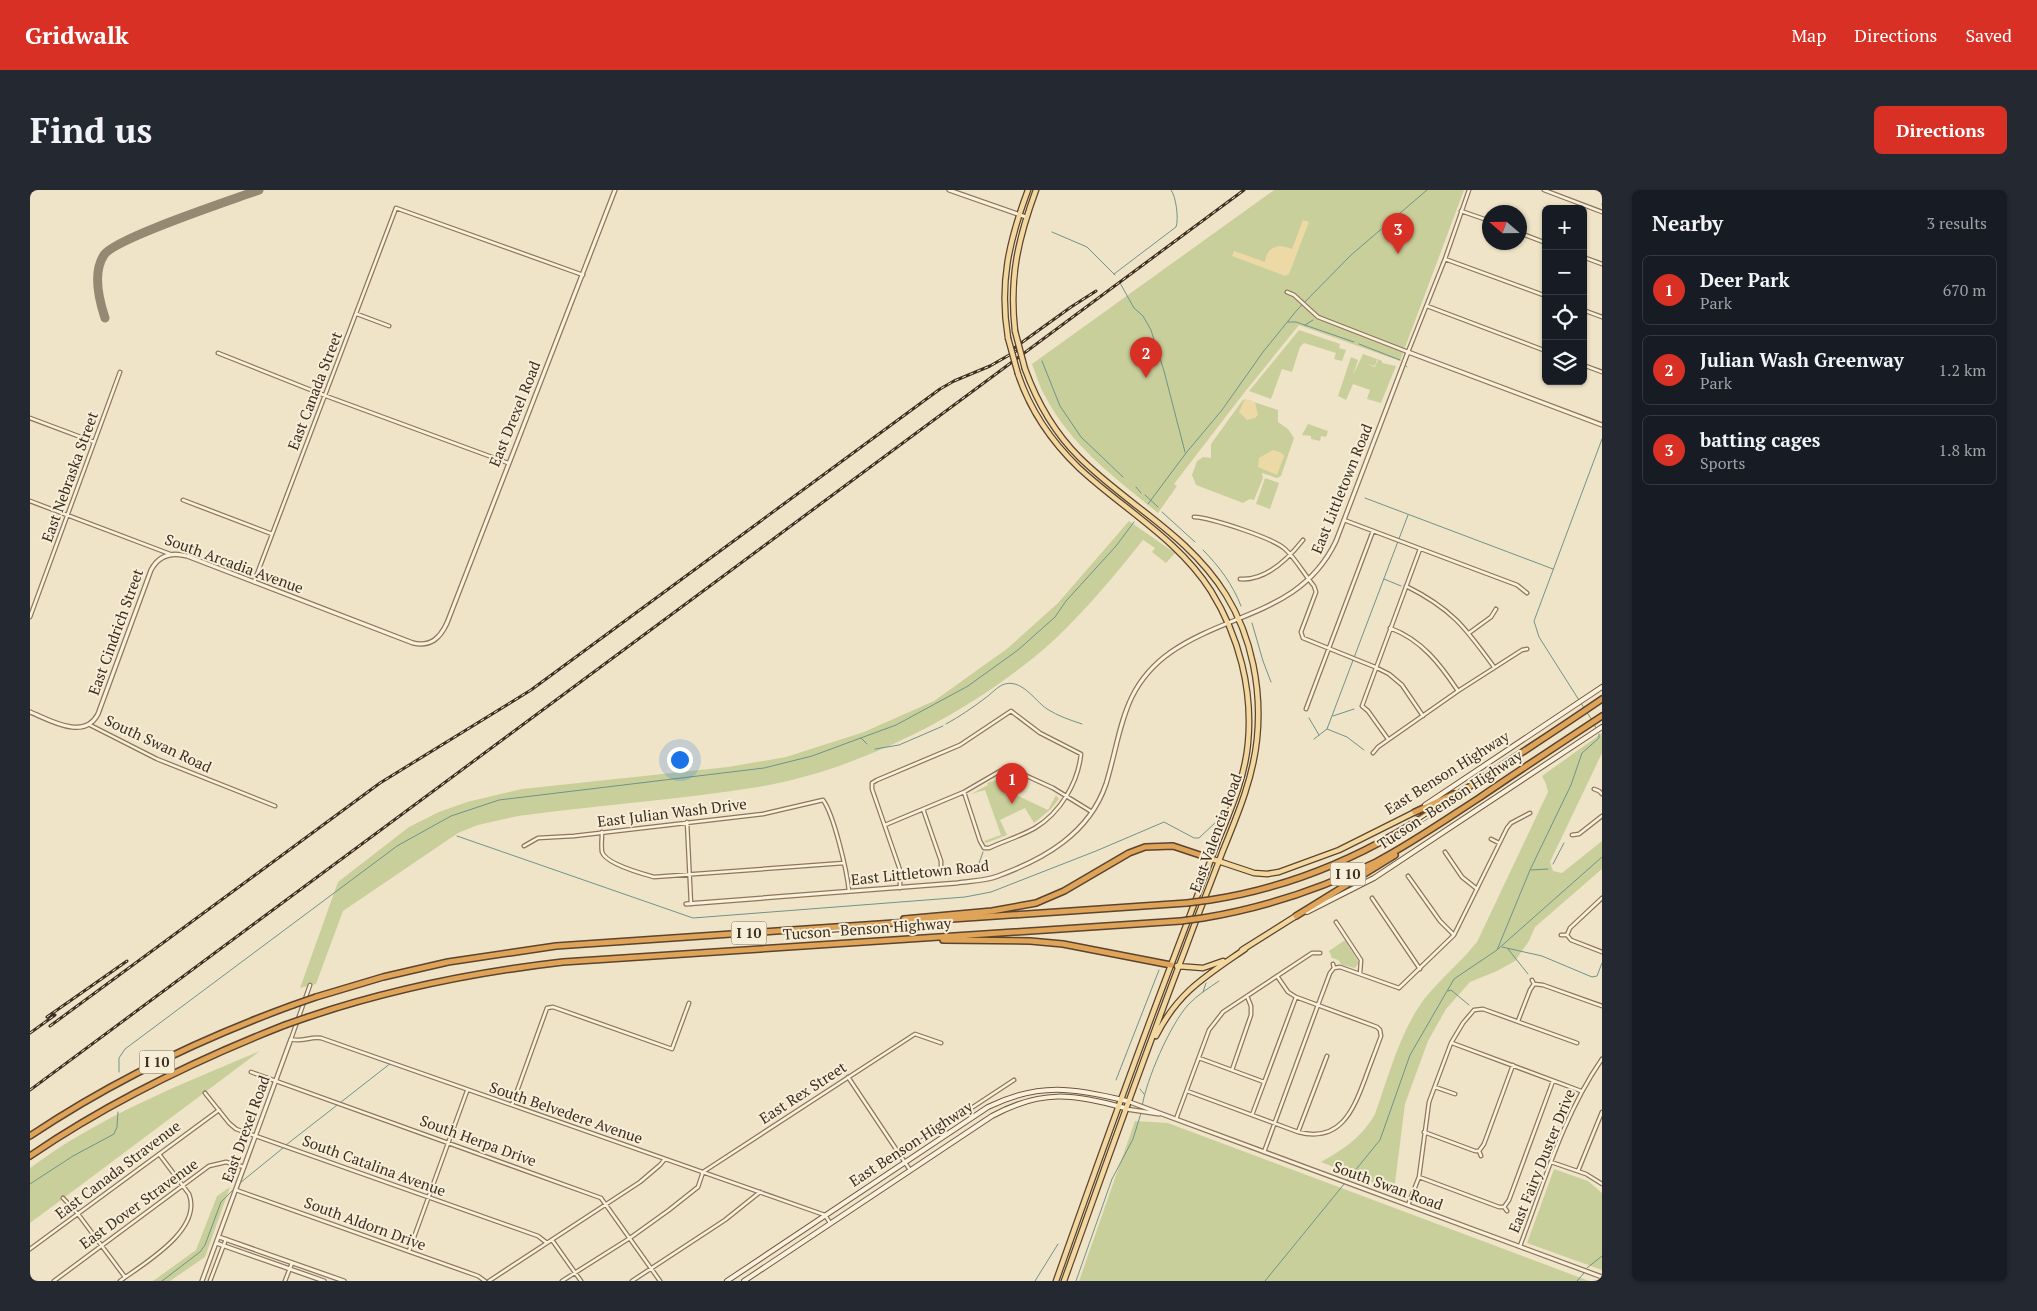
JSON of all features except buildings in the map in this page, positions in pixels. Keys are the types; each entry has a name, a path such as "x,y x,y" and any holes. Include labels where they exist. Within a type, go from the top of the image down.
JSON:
{"highway":[{"name":"Tucson–Benson Highway","path":"30,1136 105,1090 217,1034 316,997 422,968 514,951 584,943 1187,903 1210,900 1272,886 1340,861 1396,834 1602,699"},
{"name":"Tucson–Benson Highway","path":"30,1156 88,1119 164,1078 227,1049 308,1017 369,998 423,985 521,967 592,959 1181,921 1269,903 1337,880 1408,844 1600,718"},
{"path":"1415,812 1470,786"},
{"path":"1296,916 1407,848 1479,797"},
{"path":"800,929 992,912 1025,906 1064,891 1129,853 1151,846 1177,847 1212,859"},
{"path":"900,940 1055,943 1104,950 1170,965"}],"main road":[{"name":"East Valencia Road","path":"1028,190 1009,248 1005,279 1005,309 1008,338 1018,374 1033,409 1058,446 1085,474 1182,554 1205,581 1229,623 1244,676 1249,712 1248,739 1241,778 1212,859 1170,965 1056,1281"},
{"name":"East Valencia Road","path":"1036,190 1026,218 1014,267 1012,291 1015,331 1025,369 1042,407 1066,442 1088,465 1193,552 1212,575 1238,618 1250,654 1258,695 1257,738 1248,786 1125,1108 1064,1281"},
{"name":"East Benson Highway","path":"1212,859 1254,873 1267,874 1279,872 1338,850 1415,812 1602,687"},
{"path":"1146,1055 1165,1017 1182,996 1195,984 1296,916 1346,894 1374,878 1601,728"},
{"path":"1170,965 1203,968 1245,949"},
{"name":"East Benson Highway","path":"727,1281 988,1107 1022,1093 1036,1090 1064,1089 1128,1101"},
{"name":"East Benson Highway","path":"744,1281 992,1116 1011,1106 1029,1099 1066,1096 1125,1108"}],"street":[{"name":"East Drexel Road","path":"431,643 439,636 447,623 615,190"},
{"path":"949,190 1026,218"},
{"name":"East Littletown Road","path":"686,904 900,888 997,877 1036,859 1066,842 1092,812 1106,784 1123,717 1136,688 1152,670 1172,652 1238,618 1284,599 1309,580 1328,558 1427,306 1469,190"},
{"path":"1544,190 1602,212"},
{"name":"East Canada Street","path":"254,582 396,208 583,275"},
{"path":"1461,211 1482,218"},
{"path":"1527,236 1542,241"},
{"path":"1587,258 1602,264"},
{"path":"1445,259 1543,295"},
{"path":"1287,292 1299,299 1308,309 1322,319 1602,425"},
{"path":"1427,306 1542,349"},
{"path":"1587,311 1602,317"},
{"path":"357,314 388,326"},
{"path":"218,353 326,396 508,463"},
{"path":"1587,366 1602,372"},
{"name":"East Nebraska Street","path":"30,617 120,372"},
{"path":"30,418 94,442"},
{"path":"183,500 272,534"},
{"name":"South Arcadia Avenue","path":"30,501 170,554 187,556 410,642 423,645 431,643"},
{"path":"1194,517 1238,528 1280,545 1286,550 1316,592 1301,634 1308,641 1375,667 1402,685 1423,716"},
{"path":"1344,520 1517,585 1527,593"},
{"path":"1306,709 1373,531"},
{"path":"1240,579 1266,573 1290,557 1303,540"},
{"path":"1388,739 1368,712 1360,707 1420,549"},
{"name":"East Cindrich Street","path":"90,725 98,714 151,570 159,559 170,554"},
{"path":"1406,586 1442,607 1457,619 1494,667"},
{"path":"1469,633 1496,610"},
{"path":"1390,628 1406,634 1419,643 1444,670 1458,691"},
{"path":"1373,753 1388,739 1458,691 1494,667 1522,650 1527,649"},
{"path":"900,888 900,870 872,788 872,783 956,747 1011,711 1040,733 1081,754 1072,784 1050,816 1034,828 989,848 984,848 964,792"},
{"name":"South Swan Road","path":"30,712 70,727 80,728 90,725 157,759 275,806"},
{"path":"885,825 964,792 1007,767 1053,788 1092,812"},
{"path":"1594,789 1602,794"},
{"name":"East Julian Wash Drive","path":"524,846 538,838 763,814 823,800 844,863"},
{"path":"924,809 941,861 941,869"},
{"path":"1264,1152 1334,966 1400,989 1454,935 1511,823 1530,813"},
{"path":"1572,835 1579,834 1602,816"},
{"path":"687,822 691,904"},
{"path":"602,832 602,852 606,859 654,877 844,863 849,891"},
{"path":"1491,839 1500,843"},
{"path":"1445,852 1462,877 1477,889"},
{"path":"1408,876 1440,921 1454,935"},
{"path":"1372,898 1420,969"},
{"path":"1567,935 1570,928 1602,898"},
{"path":"1336,922 1361,960 1360,974"},
{"path":"1562,935 1567,935"},
{"path":"1567,935 1569,939 1602,952"},
{"path":"1176,1119 1209,1030 1215,1020 1223,1012 1312,952 1320,953"},
{"path":"1186,1091 1306,1134 1325,1132 1337,1127 1348,1116 1356,1104 1382,1030 1296,997 1288,992 1277,976"},
{"path":"1518,1021 1534,984 1532,980"},
{"name":"East Drexel Road","path":"202,1281 310,984"},
{"path":"1534,984 1543,985 1602,1006"},
{"path":"1232,1070 1251,1015 1251,1006 1246,996"},
{"path":"1252,1115 1296,997"},
{"path":"512,1106 549,1007 672,1049 690,1003"},
{"path":"1477,1003 1479,1008"},
{"path":"1408,1205 1419,1177 1427,1106 1451,1043 1472,1012 1479,1008 1577,1043"},
{"name":"East Rex Street","path":"703,1172 915,1034 941,1043"},
{"name":"South Belvedere Avenue","path":"290,1039 300,1041 312,1037 321,1038 825,1215"},
{"path":"1451,1043 1581,1091"},
{"path":"1298,1132 1327,1056"},
{"path":"1199,1058 1264,1082"},
{"name":"East Fairy Duster Drive","path":"1520,1246 1567,1120 1581,1091 1602,1059"},
{"path":"1479,1151 1484,1144 1513,1066"},
{"name":"South Herpa Drive","path":"251,1072 598,1196 607,1204 660,1281"},
{"path":"848,1077 910,1170"},
{"name":"East Benson Highway","path":"900,1155 1014,1080"},
{"path":"1504,1207 1509,1200 1554,1081"},
{"path":"1435,1086 1455,1094"},
{"path":"409,1251 468,1090"},
{"name":"South Catalina Avenue","path":"205,1093 234,1127 538,1236 548,1243"},
{"name":"South Swan Road","path":"1128,1101 1602,1277"},
{"name":"South Swan Road","path":"1125,1108 1167,1116"},
{"name":"East Canada Stravenue","path":"30,1249 219,1110"},
{"path":"1578,1171 1602,1112"},
{"path":"1424,1132 1479,1151"},
{"path":"1479,1151 1481,1156"},
{"path":"120,1281 171,1243 181,1232 191,1203 189,1194 159,1154"},
{"path":"489,1281 607,1204 643,1179 665,1159"},
{"name":"East Dover Stravenue","path":"54,1281 206,1168 217,1163 229,1162 244,1167"},
{"path":"1551,1162 1578,1171 1602,1184"},
{"path":"562,1281 630,1238 669,1210 698,1187 703,1172"},
{"path":"1419,1177 1499,1207 1504,1207 1507,1211"},
{"name":"South Aldorn Drive","path":"236,1190 478,1276 485,1281"},
{"path":"632,1281 725,1220 760,1192"},
{"path":"63,1198 78,1214 125,1278"},
{"path":"825,1215 830,1223"},
{"path":"218,1236 292,1262 330,1279 344,1281"},
{"path":"210,1281 226,1239"},
{"path":"552,1240 581,1281"},
{"path":"216,1243 324,1281"},
{"path":"285,1281 292,1262"}],"green space":[{"path":"1274,190 1464,190 1400,361 1299,325 1174,484 1177,486 1158,513 1081,446 1056,414 1039,384 1032,364"},
{"path":"1299,330 1340,344 1339,348 1346,350 1342,361 1334,359 1336,353 1304,343 1300,347 1292,372 1282,369 1271,399 1249,391"},
{"path":"1363,354 1377,359 1375,366 1367,364 1375,367 1378,359 1382,363 1396,366 1381,403 1367,399 1370,390 1353,384 1346,400 1338,396 1351,357 1358,360 1353,375"},
{"path":"1245,399 1278,410 1278,422 1288,429 1294,438 1281,476 1277,478 1262,473 1263,478 1254,500 1250,499 1243,503 1196,485 1192,475 1197,461 1203,457 1211,458 1211,444"},
{"path":"1308,424 1328,431 1326,437 1321,436 1320,441 1311,439 1311,436 1302,435"},
{"path":"1265,478 1279,483 1270,509 1256,504"},
{"path":"1129,521 1175,553 1166,563 1152,552 1155,548 1143,540 1100,592 1053,641 1022,667 953,713 915,734 876,752 837,767 797,779 728,792 518,816 478,825 458,833 343,911 316,984 300,988 338,882 409,827 439,812 467,802 522,789 728,767 786,757 864,732 934,701 1008,648 1058,603"},
{"path":"1602,733 1602,753 1550,862 1553,871 1562,873 1602,841 1602,869 1535,927 1529,941 1515,961 1470,982 1446,1009 1428,1041 1405,1104 1394,1191 1321,1162 1352,1142 1370,1122 1375,1114 1402,1039 1416,1011 1431,991 1477,942 1548,792 1542,776"},
{"path":"1007,773 1012,774 1005,790 1048,810 1056,795 1059,799 1051,809 1034,823 1025,808 1000,820 1007,835 986,843 984,841 1001,835 985,790 971,794"},
{"path":"1345,940 1358,961 1355,968 1342,965 1338,960 1332,958 1329,951"},
{"path":"260,1051 30,1223 30,1168 56,1150 112,1117 170,1089"},
{"path":"1135,1121 1168,1123 1589,1281 1079,1281"},
{"path":"1554,1169 1588,1181 1602,1193 1602,1270 1527,1243"},
{"path":"230,1187 205,1257 170,1281 153,1281 196,1250 217,1196"}],"sand":[{"path":"1303,220 1309,222 1289,274 1285,276 1232,256 1234,251 1265,262 1268,252 1274,247 1283,246 1292,249"},
{"path":"1245,399 1255,402 1258,415 1255,418 1247,420 1239,412"},
{"path":"1273,450 1282,453 1284,456 1277,475 1258,467 1259,458"}],"waterway":[{"path":"1114,274 1176,227 1176,208 1171,190"},
{"path":"1148,504 1297,310 1351,255 1427,190"},
{"path":"1052,232 1087,247 1115,275"},
{"path":"1120,283 1134,308 1143,316 1151,330 1164,371 1185,452"},
{"path":"1305,325 1313,320"},
{"path":"1288,322 1296,322 1354,342"},
{"path":"1359,344 1400,360"},
{"path":"1042,361 1060,406 1081,437 1123,477"},
{"path":"1584,708 1539,637 1534,621 1602,439"},
{"path":"1136,487 1141,493"},
{"path":"1145,495 1158,507"},
{"path":"1365,498 1553,569"},
{"path":"1162,512 1195,542"},
{"path":"1327,729 1408,515"},
{"path":"119,1072 119,1058 125,1049 397,846 451,816 499,800 764,768 812,756 896,725 968,686 1018,650 1055,617 1066,601 1116,546 1134,522"},
{"path":"1203,550 1225,576 1241,606"},
{"path":"1384,579 1401,586"},
{"path":"1252,623 1271,682"},
{"path":"946,724 970,709 1000,686 1009,683 1015,684 1027,691 1047,709 1064,718 1082,724"},
{"path":"1333,716 1354,709"},
{"path":"1586,711 1592,720"},
{"path":"1309,718 1319,735"},
{"path":"1594,724 1596,728"},
{"path":"875,749 899,745 943,726"},
{"path":"1314,739 1327,729 1347,737 1364,750"},
{"path":"1265,1281 1380,1140 1410,1055 1454,979 1497,950 1530,870 1571,785 1582,753 1599,738 1599,734"},
{"path":"861,738 867,744"},
{"path":"457,836 693,918 965,897 991,892 1164,822 1194,838 1199,838 1217,821"},
{"path":"1553,864 1564,843"},
{"path":"977,869 983,852"},
{"path":"1498,949 1602,857"},
{"path":"1531,870 1548,869"},
{"path":"1502,947 1542,956 1592,977 1597,976 1602,963"},
{"path":"1508,949 1528,974"},
{"path":"1116,1080 1159,970"},
{"path":"1142,1107 1148,1082 1167,1039 1181,1014 1192,1001 1219,981"},
{"path":"1203,992 1206,983"},
{"path":"1448,991 1451,990 1469,1005"},
{"path":"286,1145 391,1063"},
{"path":"1140,1089 1144,1094"},
{"path":"30,1184 73,1156 114,1134 117,1127 118,1112"},
{"path":"1076,1281 1112,1179 1133,1139 1141,1113"},
{"path":"240,1183 283,1148"},
{"path":"162,1281 200,1252 205,1245 221,1202 235,1188"},
{"path":"1035,1281 1058,1244"},
{"path":"1587,1268 1602,1256"},
{"path":"1577,1281 1584,1273"}],"taxiway":[{"path":"105,318 97,278 100,262 104,255 129,239 201,210 259,190"}],"railway":[{"path":"30,1090 1244,190"},
{"path":"1010,351 1096,291"},
{"path":"50,1026 380,783 531,690 940,389 990,366 1018,350"},
{"path":"47,1017 127,961"},
{"path":"30,1033 55,1015"}],"place":[{"name":"batting cages","path":"1398,254"},
{"name":"Julian Wash Greenway","path":"1146,378"},
{"name":"Deer Park","path":"1012,804"}]}
